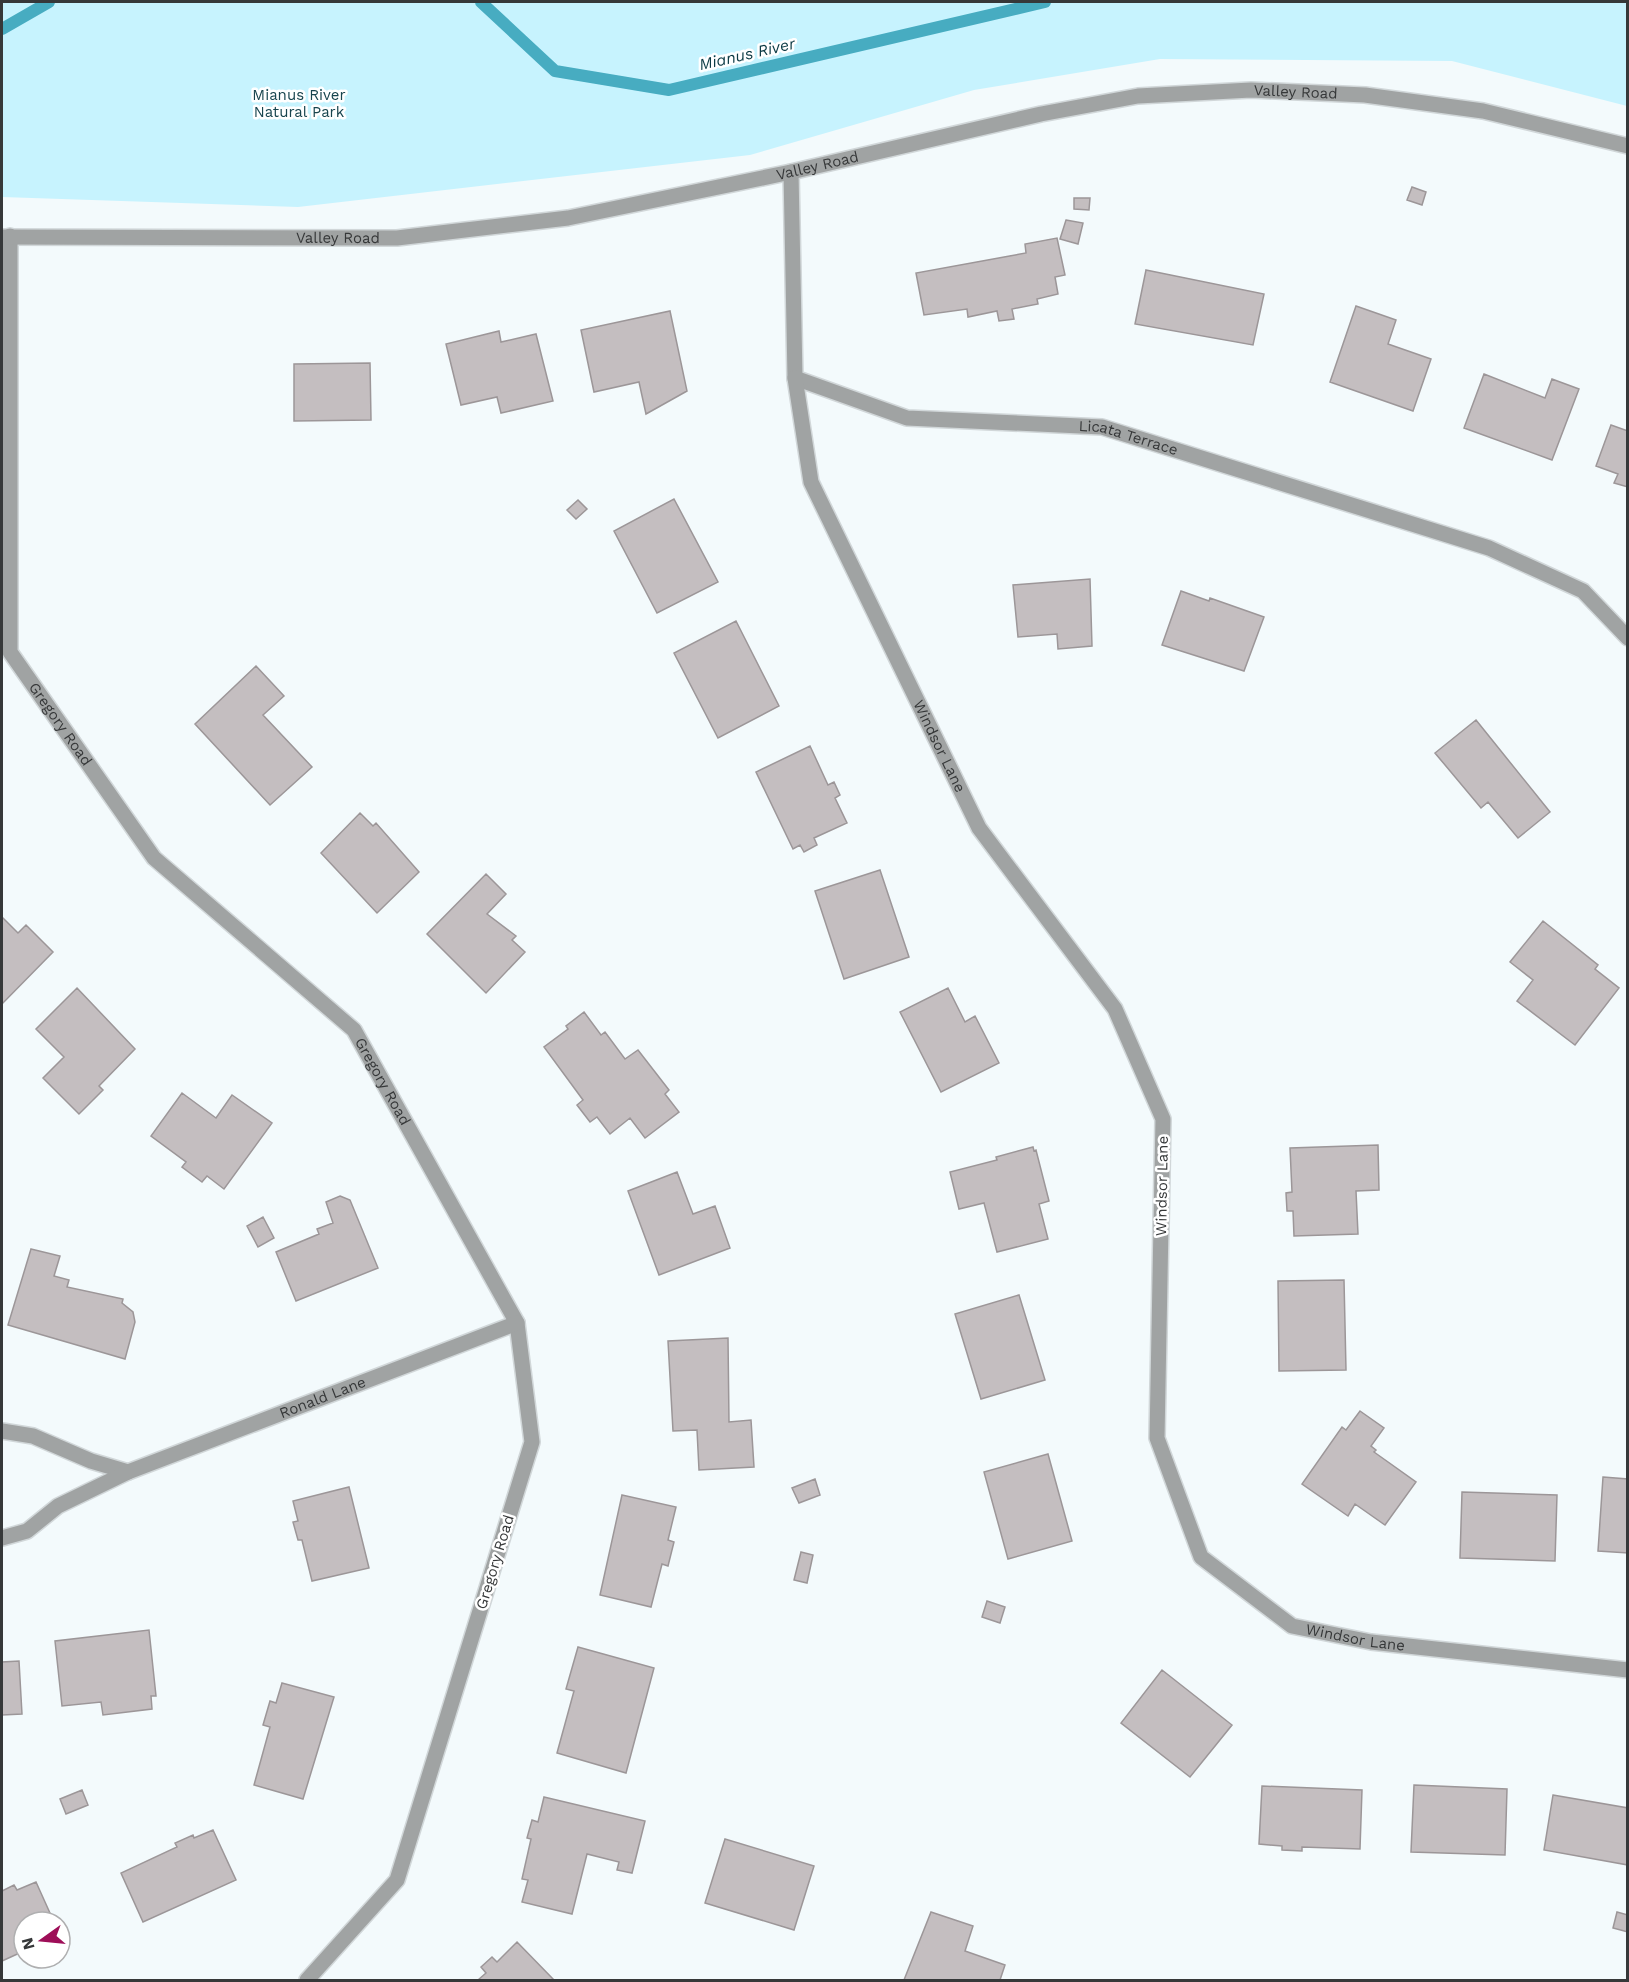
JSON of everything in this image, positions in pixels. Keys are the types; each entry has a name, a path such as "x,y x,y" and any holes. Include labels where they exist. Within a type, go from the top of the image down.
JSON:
{"street":[{"name":"Valley Road","path":"5,237 397,238 568,218 791,172 1041,114 1138,96 1251,90 1365,95 1483,111 1628,146"},
{"path":"791,172 795,378"},
{"name":"Gregory Road","path":"5,237 10,651 154,858 354,1030 517,1323 532,1442 397,1880 307,1980"},
{"name":"Licata Terrace","path":"795,378 907,418 1102,427 1489,548 1583,591 1628,639"},
{"name":"Windsor Lane","path":"795,378 811,482 979,828 1115,1010 1163,1119 1157,1438 1201,1557 1292,1626 1371,1642 1628,1670"},
{"name":"Ronald Lane","path":"2,1538 27,1531 58,1506 128,1472 517,1323"},
{"path":"2,1431 33,1436 92,1461 128,1472"}],"green space":[{"name":"Mianus River Natural Park","path":"2,2 1627,2 1627,106 1452,61 1160,59 974,90 750,155 298,207 2,197"}],"building":[{"path":"1412,187 1426,192 1422,205 1407,200"},
{"path":"1074,198 1090,198 1089,210 1074,209"},
{"path":"1066,220 1083,223 1078,244 1060,239"},
{"path":"1057,238 1065,275 1055,277 1058,294 1037,299 1038,304 1012,309 1014,319 999,321 997,311 968,317 967,309 924,315 916,273 1026,253 1025,244"},
{"path":"1146,270 1264,294 1253,345 1135,324"},
{"path":"1356,306 1396,320 1388,344 1431,359 1413,411 1330,382"},
{"path":"670,311 687,391 646,414 639,382 594,392 581,330"},
{"path":"499,331 501,342 536,334 553,401 501,413 497,397 461,405 446,344"},
{"path":"370,363 371,420 294,421 294,364"},
{"path":"1484,374 1545,398 1552,379 1579,389 1552,460 1464,428"},
{"path":"1611,425 1628,431 1628,487 1614,483 1618,474 1596,466"},
{"path":"674,499 718,582 657,613 614,531"},
{"path":"578,500 587,509 576,519 567,510"},
{"path":"1090,579 1092,646 1058,649 1057,634 1018,637 1013,585"},
{"path":"1181,591 1209,601 1210,598 1264,617 1244,671 1162,645"},
{"path":"736,621 779,706 718,738 674,653"},
{"path":"256,666 284,696 263,715 312,767 270,805 195,724"},
{"path":"1476,720 1550,812 1518,838 1488,802 1481,808 1435,753"},
{"path":"810,746 828,785 834,782 840,795 835,798 847,823 814,838 817,845 804,852 800,845 793,849 756,772"},
{"path":"360,813 373,826 376,823 419,872 377,913 321,853"},
{"path":"880,870 909,957 844,979 815,891"},
{"path":"486,874 506,894 487,914 516,936 512,940 525,952 486,993 427,934"},
{"path":"2,917 18,933 26,925 53,952 2,1004"},
{"path":"1543,921 1598,965 1595,969 1619,988 1575,1045 1517,1001 1533,980 1510,962"},
{"path":"77,988 135,1049 99,1086 103,1090 79,1114 43,1078 64,1057 36,1029"},
{"path":"948,988 965,1022 975,1016 999,1063 941,1092 900,1012"},
{"path":"584,1012 601,1035 605,1032 625,1059 638,1050 669,1090 665,1094 679,1112 645,1138 630,1118 610,1134 597,1117 590,1122 577,1105 583,1100 544,1047 568,1029 566,1026"},
{"path":"182,1093 216,1118 232,1095 272,1123 224,1189 207,1176 202,1182 182,1167 186,1162 151,1136"},
{"path":"1378,1145 1379,1190 1356,1191 1358,1234 1294,1236 1293,1211 1287,1211 1286,1193 1292,1192 1290,1148"},
{"path":"1033,1147 1034,1151 1036,1150 1049,1201 1039,1204 1048,1239 997,1252 984,1203 959,1209 950,1172 997,1160 996,1157"},
{"path":"677,1172 693,1214 715,1206 730,1248 659,1275 628,1191"},
{"path":"340,1196 350,1200 378,1268 296,1301 276,1252 319,1234 317,1229 333,1223 326,1202"},
{"path":"263,1217 274,1238 258,1247 247,1226"},
{"path":"31,1249 60,1256 54,1276 69,1280 67,1287 123,1299 122,1303 133,1312 135,1322 125,1359 8,1325"},
{"path":"1344,1280 1346,1370 1279,1371 1278,1281"},
{"path":"1019,1295 1045,1380 981,1399 955,1314"},
{"path":"728,1338 729,1422 751,1420 754,1467 699,1470 697,1430 673,1431 668,1341"},
{"path":"1360,1411 1384,1428 1371,1446 1376,1450 1374,1452 1416,1482 1385,1525 1355,1504 1348,1516 1302,1484 1342,1427 1346,1430"},
{"path":"1048,1454 1072,1541 1008,1559 984,1472"},
{"path":"1603,1477 1628,1479 1628,1553 1598,1551"},
{"path":"815,1479 820,1495 799,1503 792,1488"},
{"path":"349,1487 369,1568 312,1581 302,1540 298,1540 293,1522 298,1521 293,1501"},
{"path":"1462,1492 1557,1495 1555,1561 1460,1558"},
{"path":"622,1495 676,1507 668,1540 674,1542 668,1566 662,1564 651,1607 600,1595"},
{"path":"801,1552 813,1555 807,1583 794,1580"},
{"path":"987,1601 1005,1607 1000,1623 982,1617"},
{"path":"149,1630 156,1696 151,1696 152,1709 103,1715 101,1702 62,1706 55,1641"},
{"path":"578,1647 654,1668 626,1773 557,1753 574,1691 566,1689"},
{"path":"19,1661 22,1714 2,1715 2,1662"},
{"path":"1162,1670 1232,1725 1190,1777 1121,1723"},
{"path":"282,1683 334,1697 303,1799 254,1785 270,1727 263,1725 270,1701 276,1703"},
{"path":"1414,1785 1507,1789 1505,1855 1411,1852"},
{"path":"1262,1786 1362,1790 1360,1849 1302,1847 1302,1851 1282,1850 1282,1846 1259,1844"},
{"path":"82,1790 88,1805 66,1814 60,1799"},
{"path":"1553,1795 1628,1808 1628,1865 1544,1850"},
{"path":"544,1797 645,1821 632,1873 617,1870 619,1862 587,1854 572,1914 522,1902 528,1880 522,1879 531,1839 527,1838 532,1820 538,1822"},
{"path":"213,1830 236,1880 143,1922 121,1873 177,1847 175,1843"},
{"path":"725,1839 814,1866 794,1930 705,1903"},
{"path":"36,1882 49,1910 12,1910 12,1956 2,1961 2,1891 14,1885 17,1890"},
{"path":"931,1912 973,1926 965,1951 1005,1965 1000,1980 904,1980"},
{"path":"1617,1912 1628,1915 1628,1932 1613,1928"},
{"path":"517,1942 554,1980 478,1980 486,1973 481,1967 492,1957 497,1962"}],"waterway":[{"name":"Mianus River","path":"2,29 49,2"},
{"name":"Mianus River","path":"481,2 555,71 669,90 1045,2"}]}
